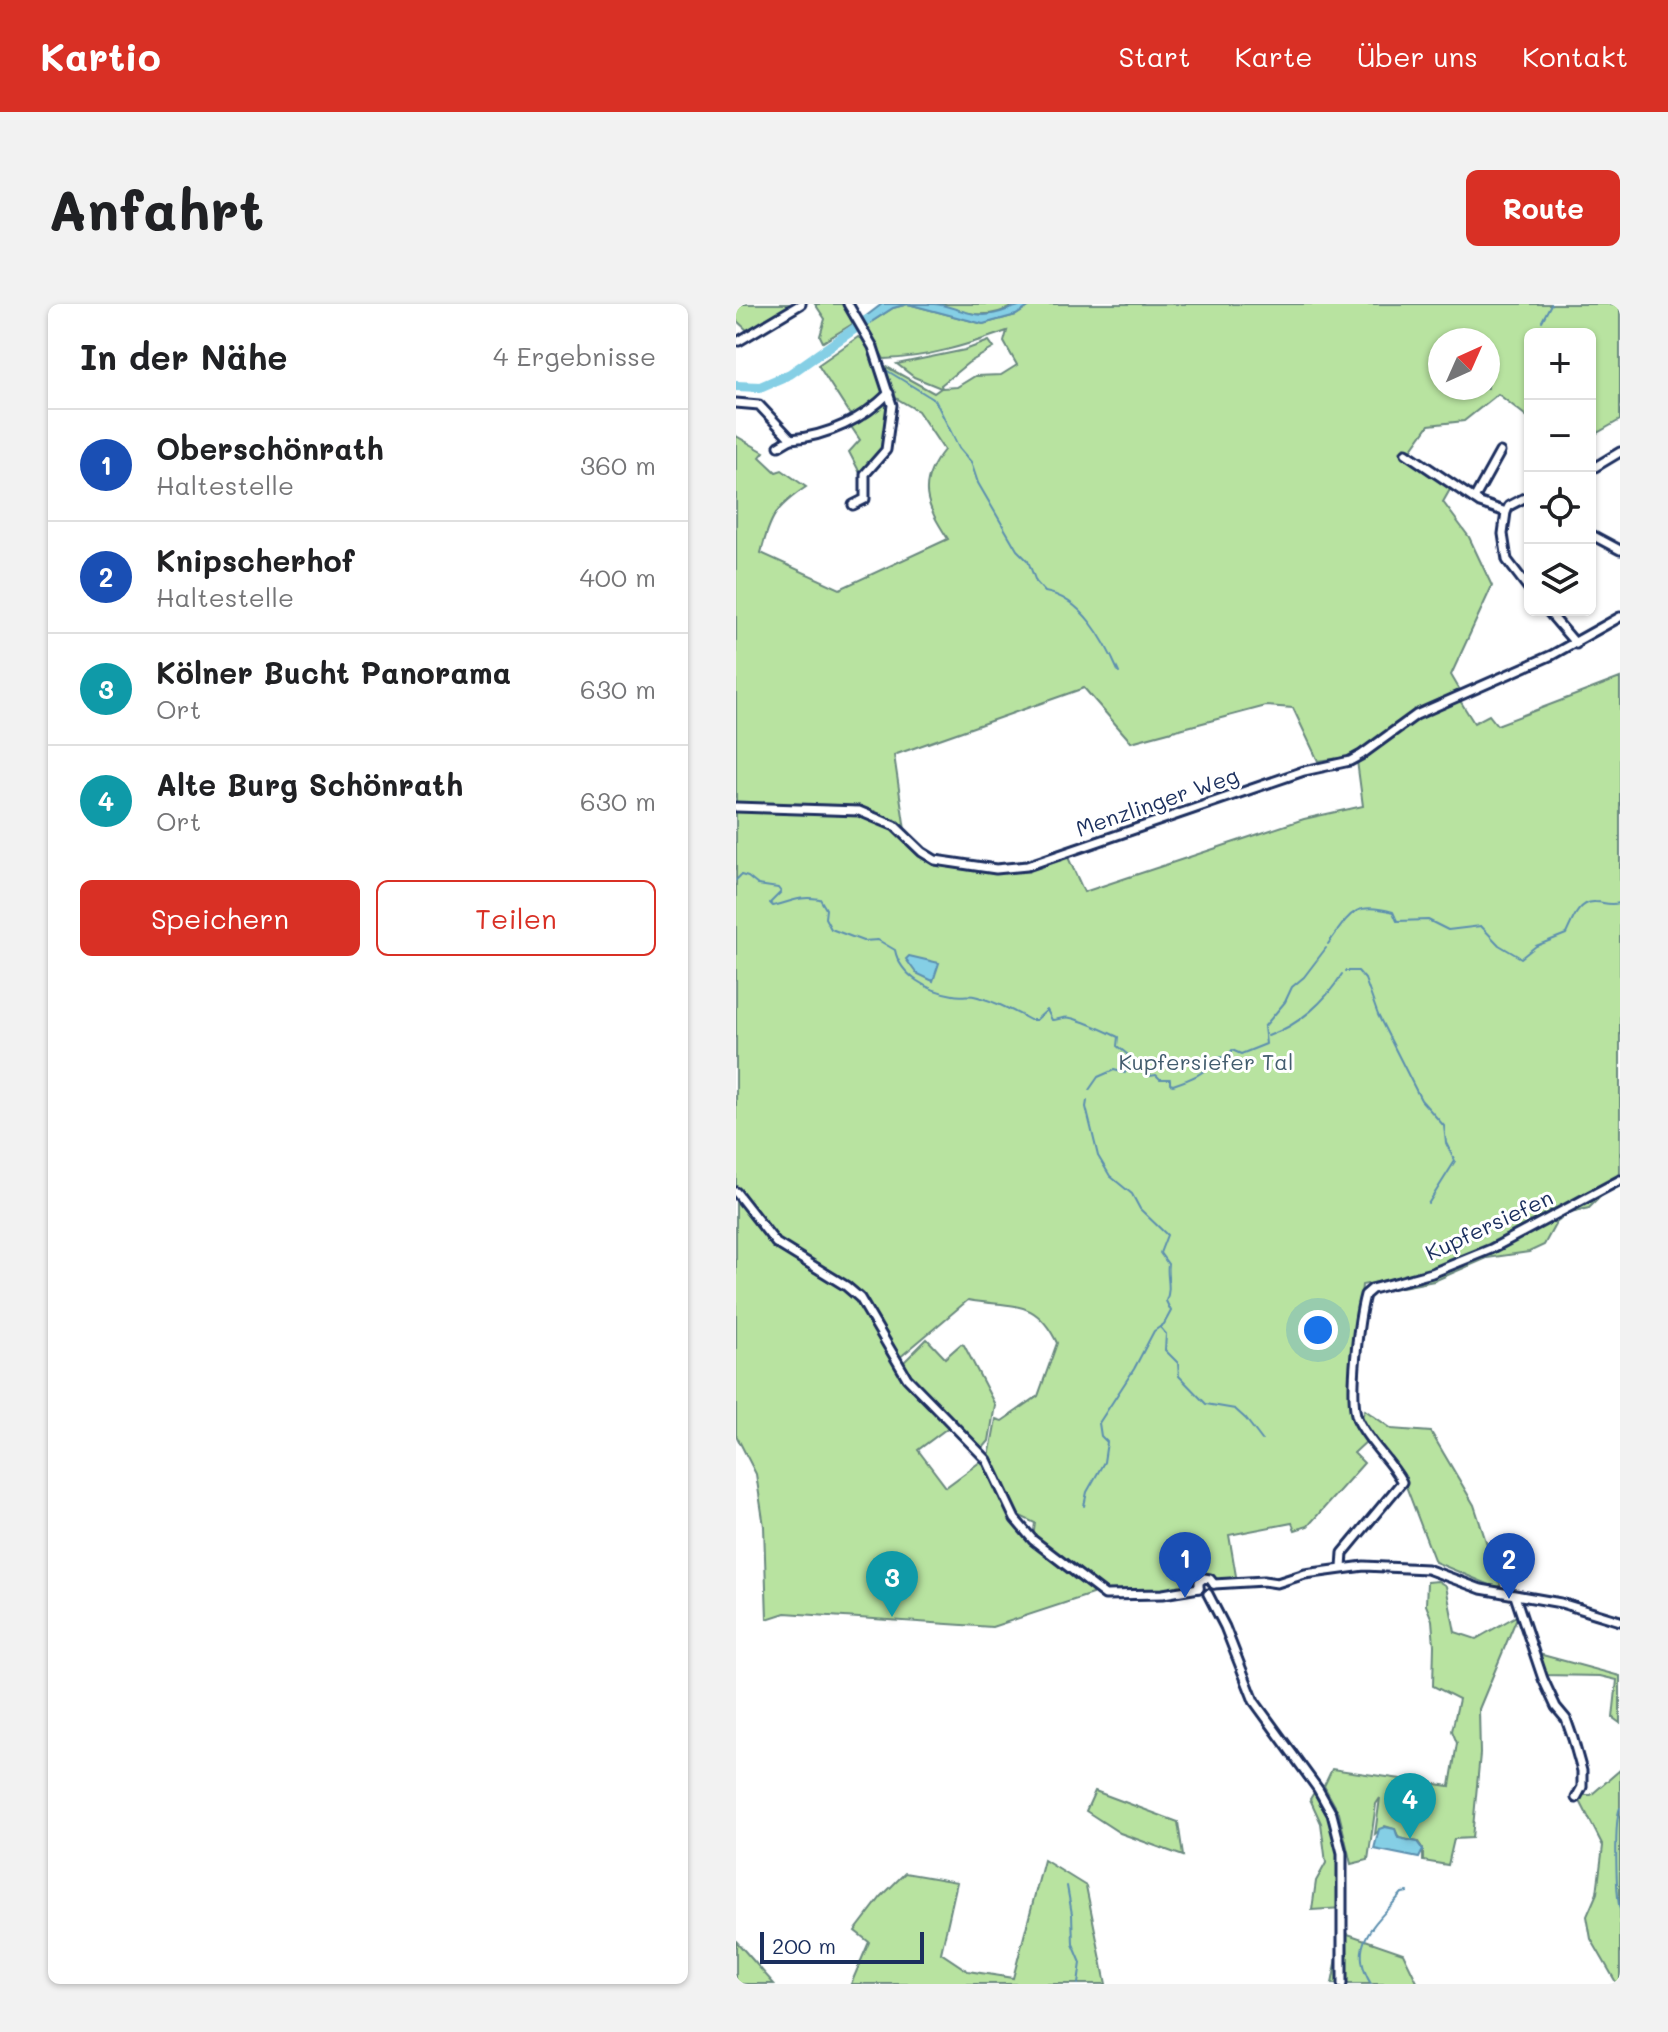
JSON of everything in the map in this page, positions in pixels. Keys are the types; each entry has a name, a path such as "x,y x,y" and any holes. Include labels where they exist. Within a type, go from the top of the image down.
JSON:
{"street":[{"path":"739,341 801,304"},
{"path":"848,304 865,332 892,405 886,450 865,474 865,499 853,505"},
{"path":"779,446 791,439 833,429 863,415 889,393"},
{"path":"736,403 759,405 791,439"},
{"path":"1474,499 1500,452"},
{"path":"1596,466 1620,452"},
{"path":"1406,453 1474,499 1506,512"},
{"path":"1524,498 1509,506 1503,534 1507,560 1524,582"},
{"path":"1596,537 1620,550"},
{"path":"1552,616 1576,644"},
{"name":"Menzlinger Weg","path":"736,807 847,808 887,821 935,860 996,869 1027,866 1304,771 1350,761 1416,715 1576,644 1620,617"},
{"name":"Kupfersiefen","path":"1342,1568 1343,1553 1402,1484 1357,1418 1353,1405 1364,1298 1368,1291 1432,1273 1491,1249 1620,1180"},
{"path":"736,1192 776,1243 860,1298 907,1378 987,1460 1015,1519 1033,1540 1105,1595 1163,1594 1199,1588"},
{"path":"1214,1584 1277,1583 1305,1574 1364,1566 1420,1568 1437,1571 1481,1589 1561,1603 1620,1621"},
{"path":"1208,1594 1214,1584 1204,1578 1199,1582 1199,1588 1208,1594 1225,1627 1254,1701 1318,1789 1332,1814 1342,1853 1342,1984"},
{"path":"1515,1596 1543,1679 1570,1730 1582,1771 1582,1787 1576,1798"}],"green space":[{"path":"736,304 796,304 750,333 736,320"},
{"path":"815,304 842,304 854,323 823,342 820,336 825,319"},
{"path":"908,304 983,324 1016,315 1033,304 1620,304 1620,420 1596,434 1596,328 1524,328 1524,414 1500,396 1500,328 1428,328 1428,400 1490,400 1464,421 1429,425 1407,456 1452,486 1443,502 1469,537 1492,586 1451,675 1461,692 1398,723 1371,745 1347,757 1318,761 1293,708 1266,706 1131,742 1084,688 894,755 905,830 865,810 844,806 736,805 736,436 764,452 760,457 776,472 782,470 806,487 775,514 761,553 840,589 948,539 934,516 927,495 930,474 944,450 918,411 896,398 885,366 934,393 941,388 914,377 897,364 965,350 989,341 994,348 968,363 941,385 942,388 957,387 975,376 1001,375 1017,365 1004,342 1007,331 962,346 884,359 865,326 893,308"},
{"path":"937,304 1016,304 996,313 977,314"},
{"path":"858,337 865,339 876,360 883,390 882,398 852,418 818,365"},
{"path":"885,401 888,408 880,453 860,473 849,452 860,440 850,425"},
{"name":"Kupfersiefer Tal","path":"1620,678 1620,1175 1470,1255 1431,1271 1362,1285 1351,1397 1368,1440 1354,1453 1364,1463 1308,1526 1295,1530 1292,1523 1229,1535 1236,1576 1233,1580 1217,1580 1209,1576 1192,1585 1173,1589 1132,1592 1101,1589 1033,1538 1035,1523 1016,1514 989,1457 996,1419 1002,1421 1038,1396 1057,1343 1040,1318 1021,1307 968,1300 898,1359 864,1298 777,1240 736,1189 736,810 833,810 865,815 888,826 931,860 959,869 1006,872 1037,867 1067,855 1084,892 1304,819 1363,806 1357,761 1407,724 1459,699 1474,723 1489,715 1497,725"},
{"path":"1620,1181 1620,1186 1603,1194 1589,1208 1570,1212 1556,1223 1544,1245 1529,1252 1487,1258 1434,1281 1386,1288 1433,1275"},
{"path":"736,1197 774,1245 858,1299 899,1371 950,1426 918,1450 946,1487 984,1459 1016,1524 1091,1588 1092,1594 992,1627 785,1613 767,1619 764,1526 756,1474 736,1435"},
{"path":"927,1339 945,1358 961,1344 964,1345 995,1405 989,1441 983,1448 919,1388 901,1365"},
{"path":"1365,1410 1392,1429 1431,1432 1474,1505 1502,1590 1435,1562 1404,1481 1360,1420"},
{"path":"1438,1581 1446,1586 1455,1632 1476,1639 1518,1615 1479,1709 1480,1754 1472,1838 1454,1839 1448,1865 1423,1861 1423,1849 1418,1842 1399,1838 1395,1829 1385,1826 1375,1834 1380,1798 1376,1804 1368,1860 1351,1864 1339,1813 1324,1786 1332,1769 1450,1786 1457,1743 1452,1731 1459,1699 1433,1686 1434,1645 1432,1620 1426,1605 1427,1582"},
{"path":"1535,1653 1620,1676 1620,1723 1613,1718 1617,1680 1600,1676 1543,1675"},
{"path":"1620,1770 1620,1984 1617,1984 1591,1939 1587,1916 1597,1893 1603,1846 1577,1795 1591,1795"},
{"path":"1095,1791 1178,1822 1183,1856 1120,1833 1086,1811"},
{"path":"1315,1791 1333,1820 1340,1850 1342,1908 1312,1910 1316,1881 1326,1863 1321,1823 1310,1799"},
{"path":"1044,1860 1086,1886 1106,1984 851,1984 869,1942 855,1931 881,1897 905,1873 957,1882 941,1953 968,1971 1013,1978"},
{"path":"1342,1932 1403,1953 1418,1984 1332,1984"},
{"path":"736,1941 774,1984 736,1984"}],"water":[{"path":"882,304 908,304 893,308 865,326 861,320"},
{"path":"908,304 934,304 984,315 1033,304 1016,315 983,324"},
{"path":"909,956 939,963 933,981 916,973 906,959"},
{"path":"1379,1829 1395,1829 1398,1838 1417,1842 1423,1850 1419,1858 1374,1849"}],"waterway":[{"path":"1542,321 1551,304"},
{"path":"736,386 760,387 790,374 867,320"},
{"path":"865,340 871,352"},
{"path":"886,370 935,400 959,448 971,462 978,483 1017,550 1028,561 1036,582 1045,592 1058,596 1081,612 1099,635 1119,673"},
{"path":"736,880 741,875 758,885 778,888 781,892 770,903 773,906 801,899 820,899 831,929 863,941 878,940 895,950 909,975 935,990 985,999 1030,1020 1036,1020 1047,1010 1052,1020 1069,1018 1106,1031 1118,1037 1117,1046 1127,1054 1129,1061 1138,1061 1149,1068 1150,1076 1170,1079 1173,1085 1198,1075 1218,1058 1228,1056 1232,1050 1241,1054 1266,1044 1264,1027 1285,1002 1292,987 1304,977 1326,948"},
{"path":"1328,944 1348,918 1361,909 1369,908 1393,912 1397,921 1428,920 1448,930 1481,926 1499,945 1521,958 1536,946 1566,934 1576,913 1584,905 1620,903"},
{"path":"1345,971 1358,971 1365,979 1378,1015 1421,1100 1444,1126 1446,1143 1455,1161 1428,1204"},
{"path":"1268,1036 1290,1026 1310,1011 1328,994 1342,974"},
{"path":"1089,1090 1098,1077 1114,1070 1125,1073 1129,1061"},
{"path":"1084,1506 1087,1492 1104,1462 1107,1442 1101,1436 1099,1423 1154,1331 1164,1324 1171,1311 1166,1301 1169,1291 1168,1264 1160,1253 1167,1235 1140,1209 1132,1194 1110,1176 1098,1156 1087,1101"},
{"path":"1160,1327 1166,1334 1165,1350 1178,1363 1179,1376 1206,1404 1235,1409 1262,1440"},
{"path":"1620,1808 1616,1858 1620,1910"},
{"path":"1067,1886 1073,1944 1081,1963 1078,1984"},
{"path":"1371,1984 1362,1957 1367,1935 1402,1893 1408,1892"}],"place":[{"name":"Oberschönrath","path":"1185,1598"},
{"name":"Knipscherhof","path":"1509,1599"},
{"name":"Kölner Bucht Panorama","path":"892,1617"},
{"name":"Alte Burg Schönrath","path":"1410,1839"}]}
